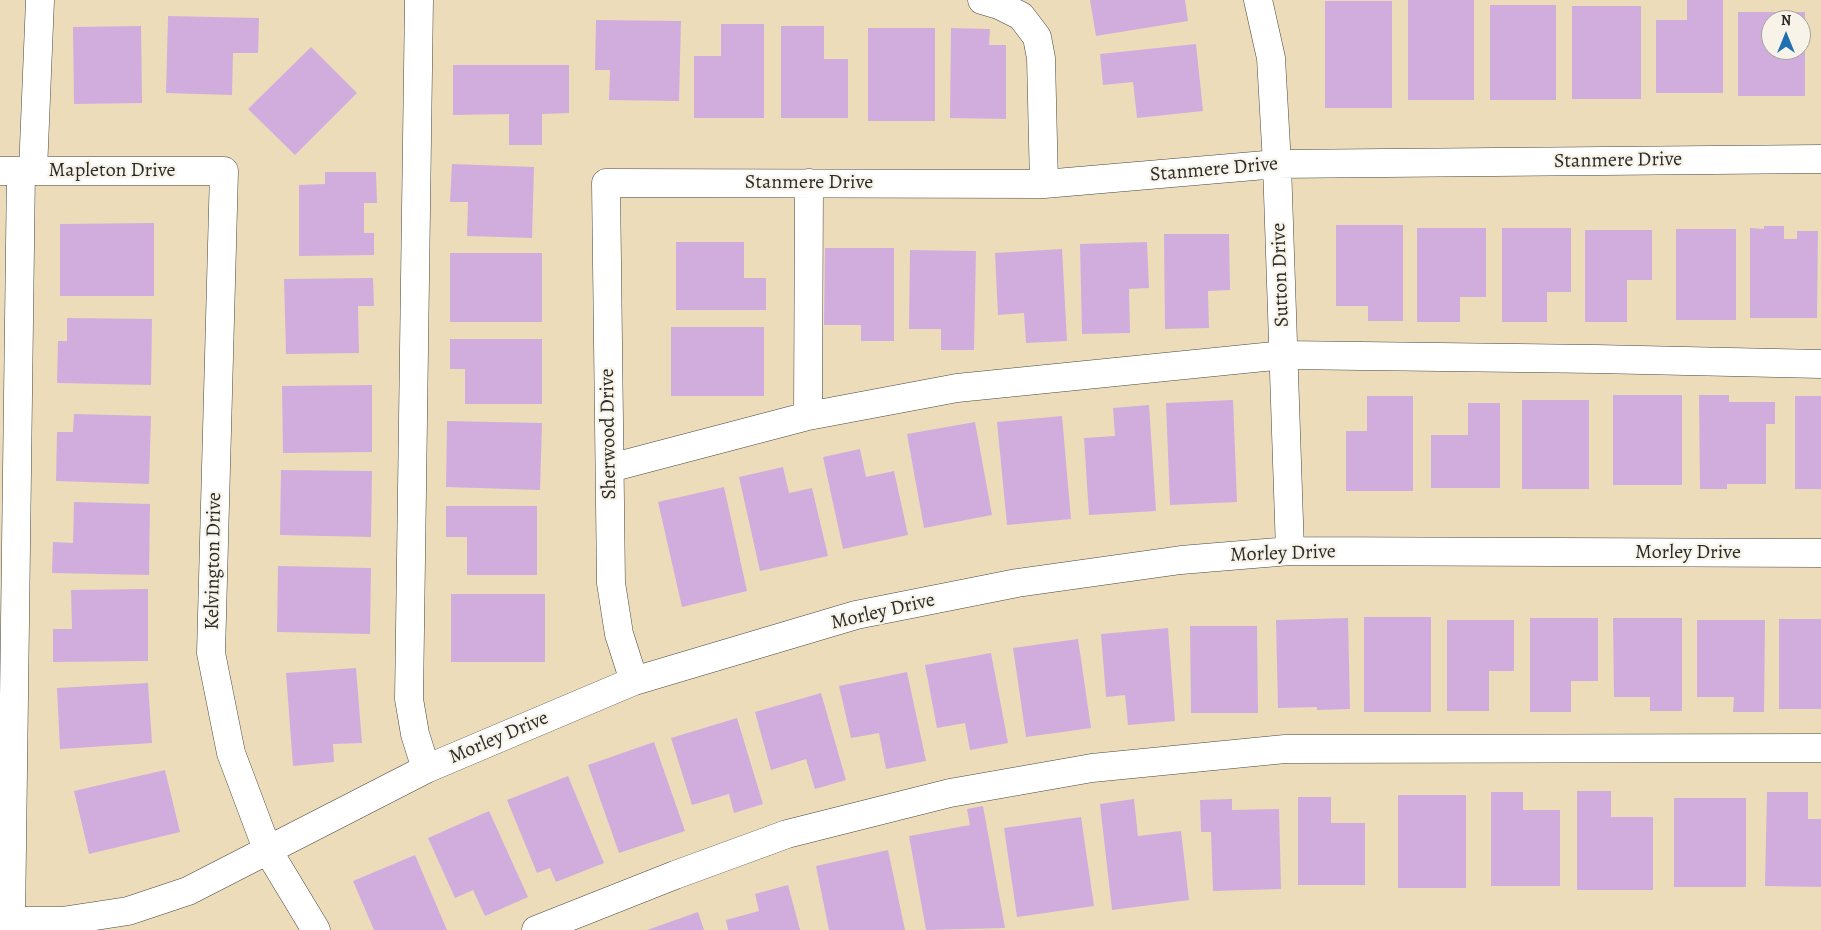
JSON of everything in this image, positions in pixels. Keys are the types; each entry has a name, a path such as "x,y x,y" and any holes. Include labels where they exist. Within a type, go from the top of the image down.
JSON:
{"street":[{"path":"6,921 18,171 40,0"},
{"path":"419,0 409,699 414,734 426,768"},
{"path":"982,0 999,5 1021,16 1037,37 1041,58 1044,184"},
{"name":"Sutton Drive","path":"1258,0 1271,58 1277,164 1290,551"},
{"name":"Stanmere Drive","path":"606,183 1044,184 1277,164 1821,159"},
{"name":"Mapleton Drive","path":"18,171 224,171"},
{"name":"Kelvington Drive","path":"224,171 211,653 230,753 267,849 316,930"},
{"name":"Sherwood Drive","path":"606,183 611,583 619,634 634,681"},
{"path":"808,416 809,183"},
{"path":"610,468 808,416 957,388 1284,355 1596,358 1821,364"},
{"name":"Morley Drive","path":"6,921 62,921 128,911 188,891 426,768 634,681 856,615 1007,585 1181,560 1290,551 1821,553"},
{"path":"536,930 675,875 787,834 950,793 1092,768 1285,749 1821,748"}],"building":[{"path":"1090,0 1185,0 1188,21 1096,36"},
{"path":"1408,0 1474,0 1474,100 1408,100"},
{"path":"1687,0 1723,0 1723,93 1656,93 1656,20 1687,20"},
{"path":"1325,1 1392,1 1392,108 1325,108"},
{"path":"1490,5 1556,5 1556,100 1490,100"},
{"path":"1572,6 1641,6 1641,99 1572,99"},
{"path":"1738,12 1761,12 1761,60 1805,60 1805,96 1738,96"},
{"path":"168,16 259,18 258,53 233,53 232,95 166,93"},
{"path":"596,20 681,21 679,101 609,100 610,70 595,70"},
{"path":"721,24 764,24 764,118 694,118 694,56 721,56"},
{"path":"141,26 142,103 74,104 73,27"},
{"path":"781,26 824,26 824,59 848,59 848,118 781,118"},
{"path":"868,28 935,28 935,121 868,121"},
{"path":"951,28 990,29 989,45 1006,45 1006,119 950,118"},
{"path":"1196,44 1203,111 1137,118 1133,82 1103,85 1100,54"},
{"path":"311,47 357,93 295,155 248,109"},
{"path":"453,65 569,65 569,113 542,114 542,145 509,145 509,114 453,115"},
{"path":"452,164 534,167 532,238 467,236 468,202 450,202"},
{"path":"325,172 376,172 377,203 364,203 364,233 374,233 374,255 299,256 299,185 325,184"},
{"path":"154,223 154,296 60,296 60,224"},
{"path":"1336,225 1403,225 1403,321 1368,321 1368,306 1336,306"},
{"path":"1764,226 1784,226 1784,239 1797,239 1797,231 1818,231 1817,318 1750,318 1750,228 1764,229"},
{"path":"1417,228 1486,228 1486,297 1460,297 1460,322 1417,322"},
{"path":"1502,228 1571,228 1571,292 1547,292 1547,322 1502,322"},
{"path":"1676,229 1736,229 1736,320 1676,320"},
{"path":"1585,230 1652,230 1652,280 1627,280 1627,322 1585,322"},
{"path":"1164,234 1229,234 1230,290 1208,291 1209,328 1165,329"},
{"path":"676,242 744,242 744,278 766,278 766,310 676,310"},
{"path":"1147,242 1149,288 1129,289 1130,333 1082,334 1080,244"},
{"path":"825,248 894,248 894,341 861,341 861,325 824,325"},
{"path":"1062,249 1067,341 1026,343 1024,313 998,315 995,253"},
{"path":"910,250 976,251 974,350 941,350 941,329 909,329"},
{"path":"450,253 542,253 542,322 450,322"},
{"path":"373,278 374,306 358,306 359,353 286,354 284,279"},
{"path":"67,318 152,319 151,385 57,383 58,341 67,341"},
{"path":"671,327 764,327 764,396 671,396"},
{"path":"450,339 542,339 542,404 465,404 465,369 450,369"},
{"path":"372,385 372,452 283,453 282,386"},
{"path":"1613,395 1682,395 1682,485 1613,485"},
{"path":"1699,395 1729,395 1729,402 1775,402 1775,424 1766,424 1766,484 1727,484 1727,489 1700,489"},
{"path":"1367,396 1413,396 1413,491 1346,491 1346,431 1367,431"},
{"path":"1795,396 1821,396 1821,489 1795,489"},
{"path":"1233,400 1237,502 1170,505 1166,403"},
{"path":"1522,400 1589,400 1589,489 1522,489"},
{"path":"1468,403 1500,403 1500,488 1431,488 1431,435 1468,435"},
{"path":"1149,405 1156,511 1089,515 1084,438 1115,436 1113,408"},
{"path":"74,414 151,416 149,484 56,481 57,432 73,432"},
{"path":"1062,416 1071,519 1007,525 997,422"},
{"path":"447,421 542,423 540,490 446,487"},
{"path":"975,422 992,515 924,528 907,434"},
{"path":"860,449 866,477 894,471 908,535 843,549 823,457"},
{"path":"783,467 789,493 812,488 828,556 760,571 739,477"},
{"path":"281,470 372,471 371,537 280,535"},
{"path":"724,487 747,591 682,607 658,502"},
{"path":"74,502 150,504 149,575 52,573 53,542 73,543"},
{"path":"446,506 537,506 537,575 467,575 467,537 446,537"},
{"path":"278,566 371,568 370,634 277,632"},
{"path":"148,589 148,661 53,662 53,629 72,629 71,590"},
{"path":"451,594 545,594 545,662 451,662"},
{"path":"1364,617 1431,617 1431,712 1364,712"},
{"path":"1348,618 1350,709 1317,710 1317,707 1278,708 1276,620"},
{"path":"1530,618 1598,618 1598,681 1571,681 1571,712 1530,712"},
{"path":"1613,618 1682,618 1682,711 1650,711 1650,697 1614,697"},
{"path":"1779,619 1821,619 1821,709 1779,709"},
{"path":"1447,620 1514,620 1514,671 1489,671 1489,711 1447,711"},
{"path":"1697,620 1765,620 1764,712 1733,712 1734,697 1697,697"},
{"path":"1190,626 1257,626 1258,713 1191,713"},
{"path":"1168,628 1175,721 1128,725 1125,695 1106,697 1101,634"},
{"path":"1078,639 1091,728 1026,737 1013,648"},
{"path":"991,653 1008,743 970,750 965,723 937,728 925,665"},
{"path":"356,668 362,743 333,744 334,762 293,766 286,673"},
{"path":"907,672 926,761 886,769 879,733 851,738 839,686"},
{"path":"148,683 152,743 60,749 57,688"},
{"path":"821,693 846,780 815,789 806,759 771,770 755,712"},
{"path":"737,718 763,804 734,813 729,794 692,805 671,738"},
{"path":"654,742 685,831 619,853 588,765"},
{"path":"165,770 180,832 89,854 74,791"},
{"path":"568,776 604,863 556,882 550,868 537,873 507,800"},
{"path":"1577,791 1611,791 1611,817 1653,817 1653,890 1577,890"},
{"path":"1491,792 1523,792 1523,810 1560,810 1560,886 1491,886"},
{"path":"1767,792 1808,792 1808,819 1821,819 1821,887 1765,886"},
{"path":"1398,795 1466,795 1466,888 1398,888"},
{"path":"1298,797 1331,797 1331,823 1365,823 1365,885 1298,885"},
{"path":"1674,798 1746,798 1746,887 1674,887"},
{"path":"1134,799 1138,836 1181,831 1189,900 1112,910 1100,804"},
{"path":"1232,799 1232,810 1279,809 1281,889 1213,891 1211,832 1201,832 1200,800"},
{"path":"983,806 1005,928 926,930 909,836 970,825 967,809"},
{"path":"489,811 528,897 485,916 473,890 455,898 428,838"},
{"path":"1081,817 1094,906 1017,917 1004,828"},
{"path":"888,850 905,930 829,930 816,866"},
{"path":"415,855 447,930 374,930 353,881"},
{"path":"788,885 800,930 728,930 726,920 759,911 755,894"},
{"path":"698,912 704,930 647,930"}]}
